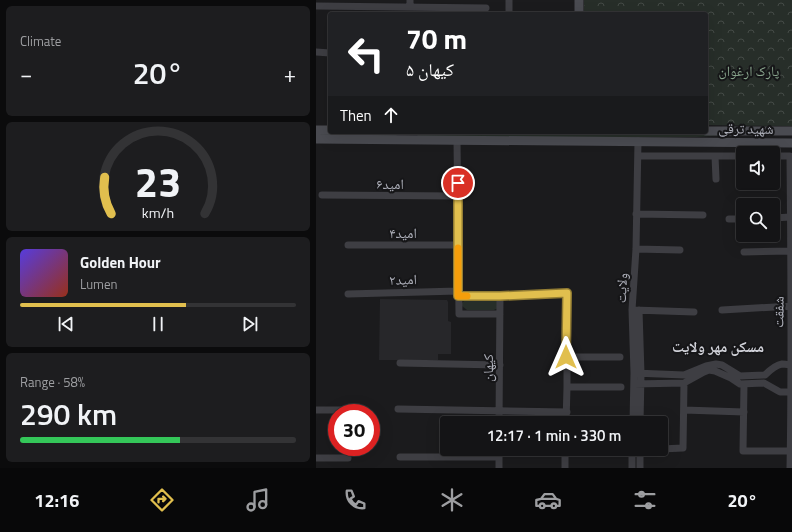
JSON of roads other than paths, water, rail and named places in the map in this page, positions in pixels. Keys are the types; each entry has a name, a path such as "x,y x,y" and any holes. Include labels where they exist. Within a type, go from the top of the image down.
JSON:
{"main road":[{"path":"579,0 579,12"},
{"path":"316,130 328,130"},
{"name":"شهید ترقی","path":"708,131 792,131"},
{"path":"734,132 734,142"},
{"name":"شهید ترقی","path":"316,139 410,136 457,140 792,143"}],"street":[{"path":"509,0 509,12"},
{"path":"316,6 486,8"},
{"path":"316,52 328,53"},
{"path":"457,140 459,314 500,314"},
{"name":"ولایت","path":"634,416 637,384 636,214 638,141"},
{"path":"638,156 736,156"},
{"path":"715,156 716,179"},
{"name":"شفقت","path":"780,156 790,156 792,306 790,468"},
{"name":"امید۶","path":"322,195 458,196"},
{"path":"636,214 703,215"},
{"path":"780,218 791,217"},
{"path":"729,219 736,219"},
{"name":"امید۴","path":"348,245 458,245"},
{"path":"636,249 680,250"},
{"path":"744,252 791,250"},
{"name":"امید۲","path":"348,294 458,294 500,296 567,293 566,357"},
{"name":"کیهان","path":"499,416 500,296"},
{"path":"722,310 792,306"},
{"path":"636,310 694,312"},
{"path":"567,416 566,357 620,357"},
{"path":"400,363 500,365"},
{"path":"637,373 684,379 706,366 716,364 722,365 740,376 765,375 770,370 782,364 791,365"},
{"path":"639,416 637,384 684,379 709,370 731,378 740,384 764,383 780,392 791,392"},
{"path":"668,449 683,448 684,379"},
{"path":"744,384 744,451 790,451"},
{"path":"567,387 621,387"},
{"path":"398,409 567,412"},
{"path":"316,410 328,410"},
{"path":"684,410 744,412"},
{"path":"565,468 566,456"},
{"path":"632,456 632,468"},
{"path":"640,456 640,468"},
{"path":"400,457 499,457 499,468"},
{"path":"316,458 348,458"}],"district":[{"name":"مسکن مهر ولایت","path":"718,346"}],"park label":[{"name":"پارک ارغوان","path":"749,70"}]}
